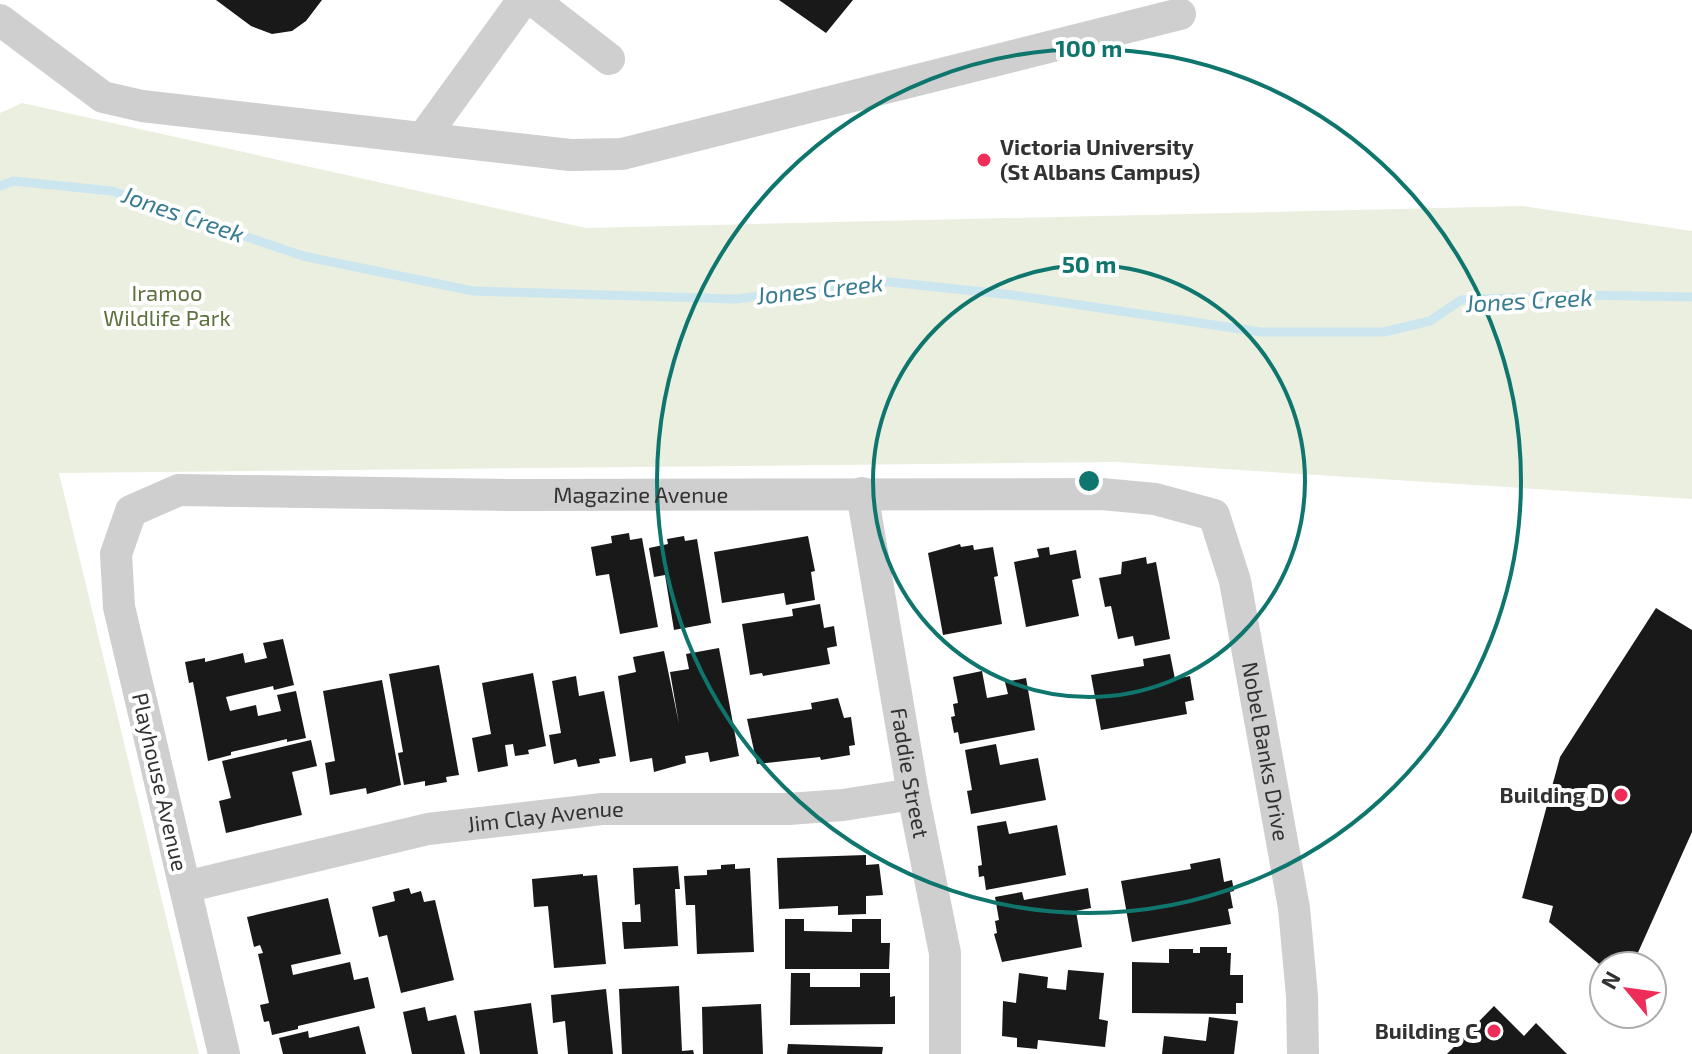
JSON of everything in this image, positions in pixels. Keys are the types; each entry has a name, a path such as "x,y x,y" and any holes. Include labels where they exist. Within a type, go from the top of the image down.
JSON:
{"street":[{"path":"423,138 523,0"},
{"path":"533,0 609,59"},
{"path":"0,20 103,97 142,106 570,155 622,154 1180,14"},
{"name":"Magazine Avenue","path":"131,511 179,490 512,495 1102,494 1155,499"},
{"name":"Faddie Street","path":"862,493 913,794 945,953 945,1054"},
{"name":"Nobel Banks Drive","path":"1155,499 1214,515 1235,581 1294,908 1302,996 1303,1054"},
{"name":"Playhouse Avenue","path":"131,511 116,554 119,607 224,1054"},
{"name":"Jim Clay Avenue","path":"185,887 428,829 602,809 788,809 843,805 913,794"}],"green space":[{"name":"Iramoo Wildlife Park","path":"22,103 586,228 1523,206 1692,231 1692,499 1115,462 59,473 199,1054 0,1054 0,113"}],"building":[{"path":"216,0 322,0 306,21 292,31 272,34 251,26"},
{"path":"779,0 853,0 826,33"},
{"path":"629,533 630,540 642,538 658,627 620,634 609,574 596,576 591,547 612,543 611,536"},
{"path":"684,536 685,541 697,539 711,623 674,630 665,575 654,577 649,548 668,544 667,539"},
{"path":"808,536 815,571 811,572 815,600 786,605 784,593 722,603 714,552"},
{"path":"960,544 961,547 973,545 974,550 993,547 998,576 994,577 1002,624 943,635 928,553"},
{"path":"1049,547 1050,555 1076,550 1081,578 1072,580 1079,616 1026,627 1014,562 1039,557 1037,549"},
{"path":"1146,557 1147,564 1156,562 1170,639 1135,646 1133,636 1118,639 1111,606 1105,607 1099,578 1121,574 1122,562"},
{"path":"820,604 824,628 834,626 837,646 827,648 830,664 763,676 762,673 750,675 742,624 793,616 792,609"},
{"name":"Building D","path":"1656,608 1692,630 1692,832 1639,950 1588,950 1588,955 1549,922 1553,906 1522,898 1560,757"},
{"path":"283,639 294,685 274,690 273,686 226,697 230,711 256,705 258,716 281,711 277,695 296,691 306,738 287,742 287,739 231,752 231,755 208,761 193,682 189,683 185,662 205,658 205,662 243,653 245,663 267,658 263,643"},
{"path":"719,648 739,756 710,762 708,752 685,756 686,763 654,772 652,758 630,762 618,676 636,672 633,657 664,651 679,724 670,672 689,669 686,654"},
{"path":"1170,654 1175,679 1190,676 1194,700 1185,702 1187,714 1101,730 1091,675 1144,666 1143,659"},
{"path":"439,665 459,775 446,777 447,782 425,786 425,781 404,785 398,753 403,752 389,674"},
{"path":"982,671 987,698 1008,694 1005,682 1026,678 1035,730 960,744 951,717 955,716 953,704 958,703 953,677"},
{"path":"533,673 546,746 515,756 513,744 505,745 508,766 478,772 472,738 491,734 482,683"},
{"path":"576,676 579,696 604,691 616,756 578,767 576,759 554,764 549,735 561,733 552,681"},
{"path":"382,680 401,785 367,794 366,788 330,795 325,763 335,761 323,691"},
{"path":"838,698 844,718 851,717 855,745 849,746 850,755 757,764 747,719 812,709 811,703"},
{"path":"311,740 317,766 292,772 302,815 226,833 219,801 231,798 222,761"},
{"path":"996,744 1000,765 1038,758 1046,800 971,814 967,791 972,790 965,750"},
{"path":"1006,821 1009,834 1057,825 1066,875 986,890 984,876 979,877 978,866 982,865 977,826"},
{"path":"866,855 866,865 879,864 883,895 866,896 866,914 838,915 838,906 779,909 777,858"},
{"path":"1220,858 1224,882 1232,880 1234,891 1230,892 1233,908 1228,909 1231,924 1132,942 1121,881 1191,869 1190,864"},
{"path":"735,864 735,869 750,868 754,952 697,954 695,905 686,905 684,876 707,875 707,870"},
{"path":"678,866 680,889 675,889 678,946 624,949 622,922 641,922 640,904 635,905 633,868"},
{"path":"597,875 606,964 554,968 548,906 534,907 532,879"},
{"path":"409,888 411,894 421,891 424,902 435,900 454,980 401,993 387,935 379,937 372,907 395,901 393,892"},
{"path":"1088,888 1091,908 1076,911 1082,947 1002,962 994,934 997,933 995,921 999,920 995,897 1022,892 1024,900"},
{"path":"328,898 341,954 291,965 293,975 350,962 354,980 368,977 375,1008 272,1035 269,1021 264,1022 260,1005 269,1003 258,954 263,953 260,945 254,947 247,917"},
{"path":"785,919 804,919 804,931 852,932 852,919 881,919 881,943 890,943 889,969 785,969"},
{"path":"1200,947 1227,947 1227,953 1231,953 1230,975 1243,975 1243,1003 1236,1003 1236,1014 1132,1013 1132,962 1169,963 1169,949 1193,949 1193,953 1200,953"},
{"path":"1068,970 1104,973 1099,1019 1108,1021 1105,1047 1038,1040 1037,1049 1017,1047 1017,1038 1002,1036 1003,1001 1016,1003 1019,973 1048,977 1047,988 1066,990"},
{"path":"791,973 810,973 810,987 860,987 860,973 890,973 890,997 895,996 895,1024 790,1025"},
{"path":"679,986 682,1051 693,1050 694,1054 622,1054 619,989"},
{"path":"606,989 613,1054 568,1054 565,1021 553,1023 551,995"},
{"path":"531,1003 538,1054 480,1054 474,1011"},
{"path":"761,1004 763,1054 703,1054 702,1007"},
{"name":"Building C","path":"1494,1006 1524,1036 1536,1023 1567,1054 1447,1054"},
{"path":"425,1007 428,1021 456,1015 465,1054 412,1054 403,1012"},
{"path":"1209,1017 1238,1021 1234,1054 1162,1054 1164,1036 1206,1041"},
{"path":"359,1026 366,1054 283,1054 279,1038 308,1031 309,1038"},
{"path":"788,1044 883,1047 882,1054 787,1054"}],"waterway":[{"name":"Jones Creek","path":"0,186 13,181 112,191 303,256 473,291 736,299 880,281 1013,295 1261,332 1384,332 1430,321 1461,300 1579,295 1692,297"}],"place":[{"name":"Victoria University (St Albans Campus)","path":"984,160"},
{"name":"Building D","path":"1621,795"},
{"name":"Building C","path":"1494,1031"}]}
